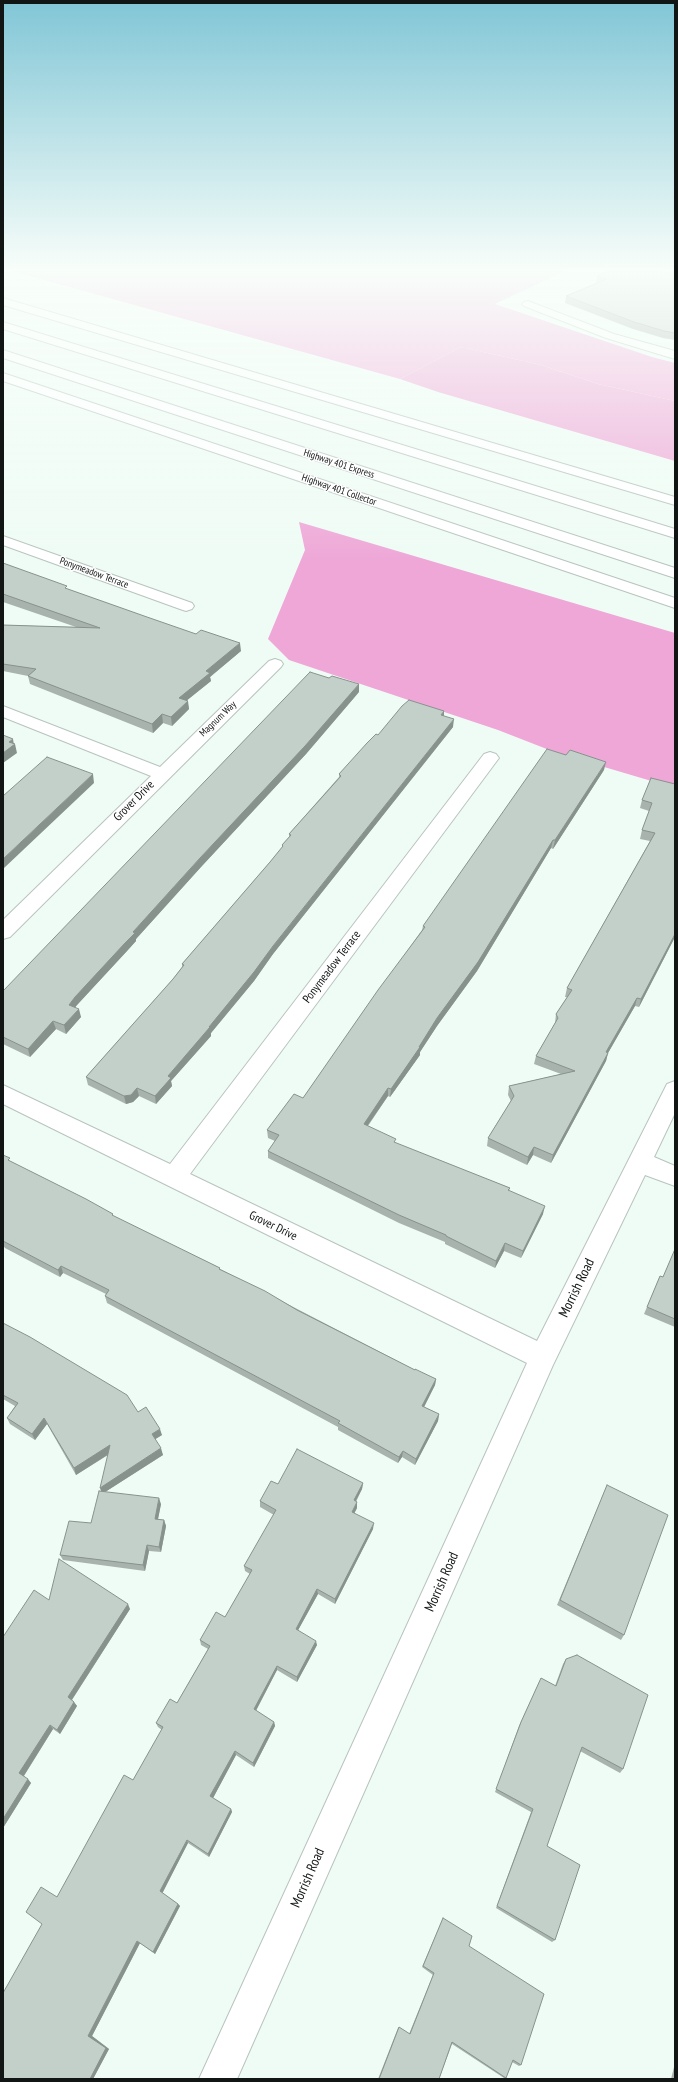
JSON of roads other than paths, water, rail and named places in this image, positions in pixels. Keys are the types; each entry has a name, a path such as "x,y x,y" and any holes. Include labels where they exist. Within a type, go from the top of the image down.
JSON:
{"main road":[{"name":"Highway 401 Express","path":"46,368 675,573"},
{"path":"142,368 675,534"},
{"path":"229,368 675,501"},
{"name":"Highway 401 Collector","path":"3,377 675,603"},
{"name":"Ponymeadow Terrace","path":"3,540 186,606"},
{"name":"Magnum Way","path":"162,774 275,664"},
{"name":"Grover Drive","path":"3,711 162,774 3,932"},
{"name":"Ponymeadow Terrace","path":"174,1177 490,758"},
{"name":"Morrish Road","path":"218,2079 543,1357 675,1090"},
{"name":"Grover Drive","path":"3,1094 543,1357"},
{"path":"640,1162 675,1176"}]}
